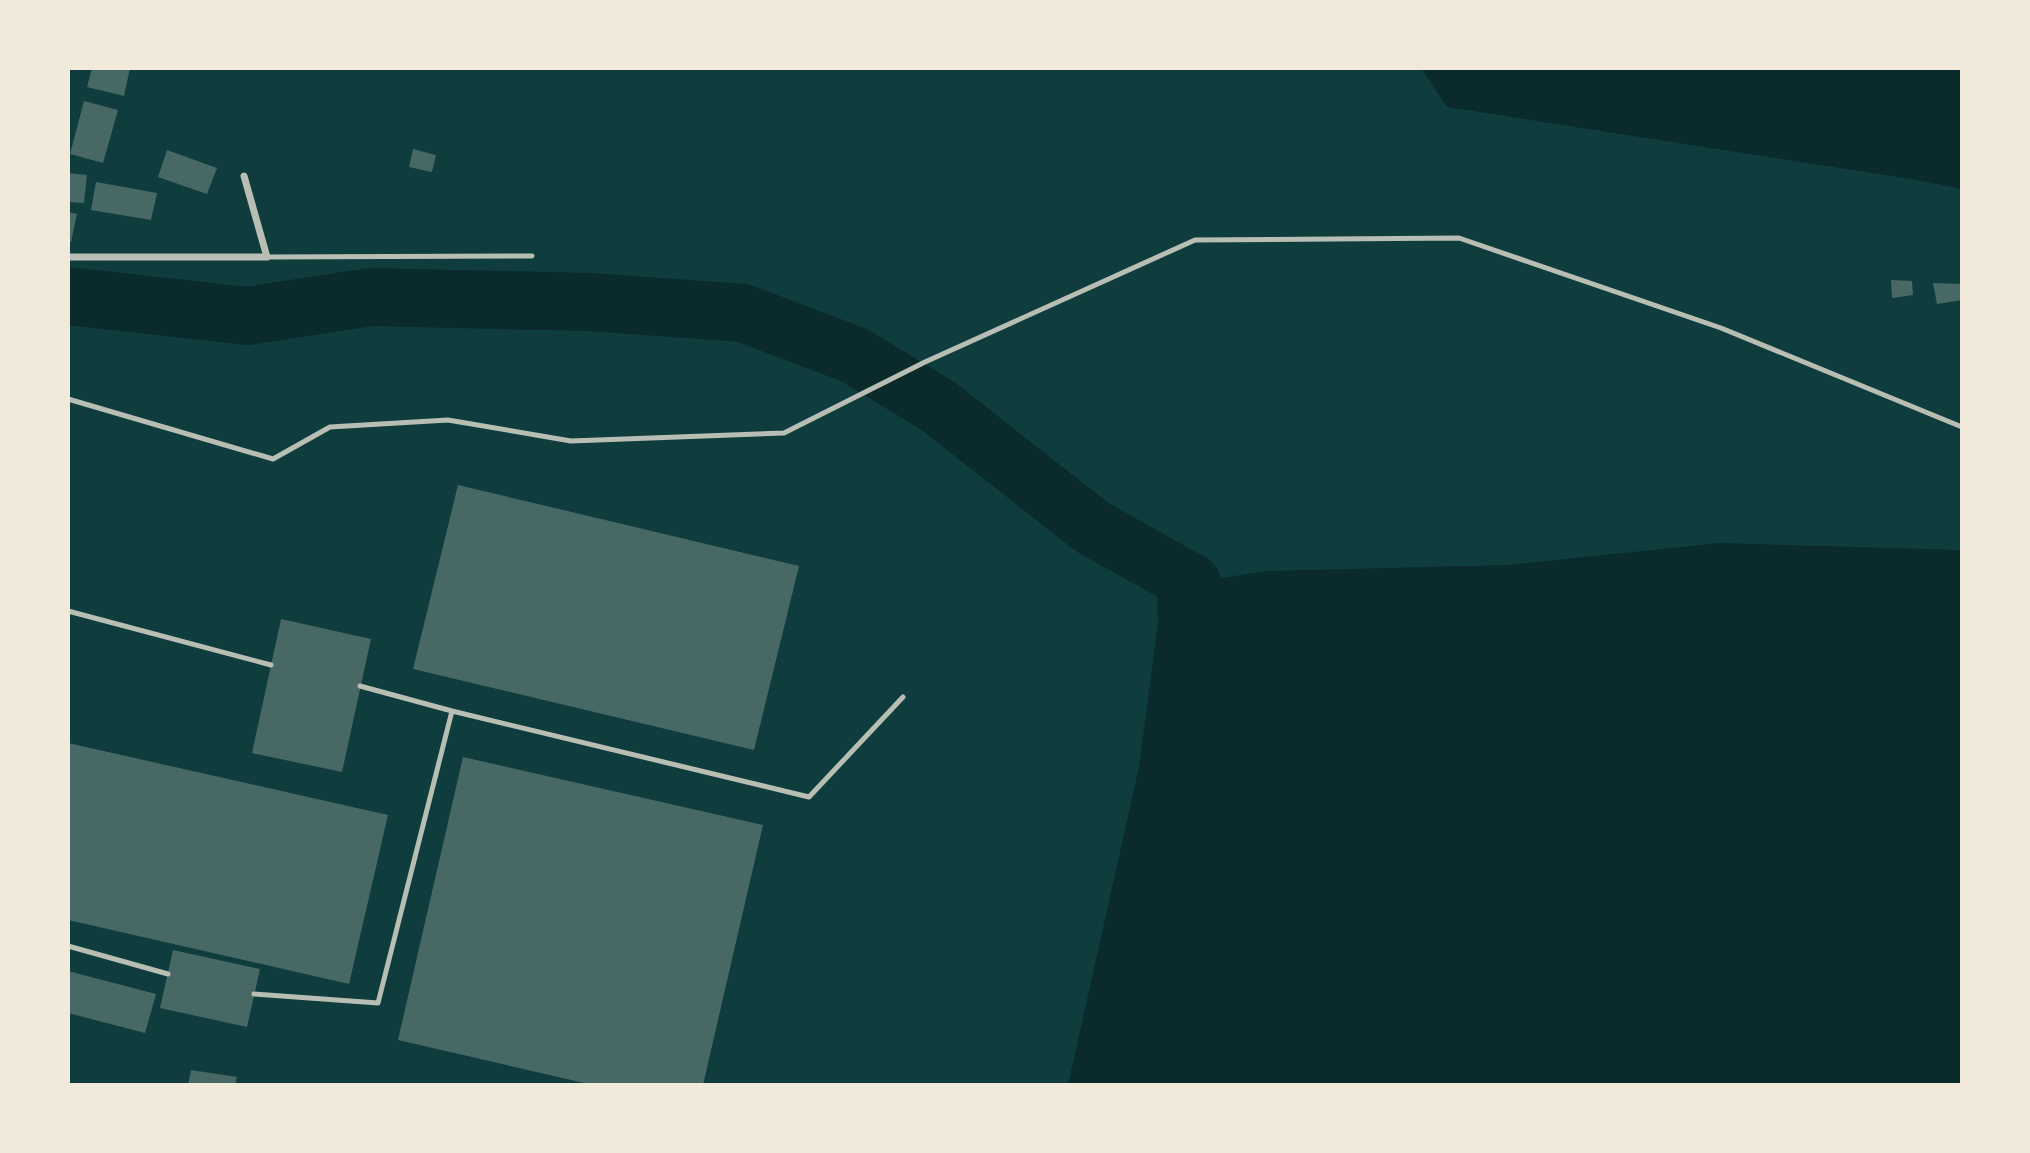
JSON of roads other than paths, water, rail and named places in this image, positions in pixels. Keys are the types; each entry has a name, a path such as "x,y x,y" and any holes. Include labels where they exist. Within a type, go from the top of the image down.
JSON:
{"street":[{"path":"68,257 267,257 244,176"}],"lane":[{"path":"68,399 273,459 330,426 448,420 571,441 784,433 925,362 1195,240 1459,238 1721,328 1962,427"},
{"path":"267,257 532,256"},
{"path":"68,611 271,665"},
{"path":"360,686 452,711 809,797 903,697"},
{"path":"254,994 378,1003 452,711"},
{"path":"68,946 168,974"}],"water":[{"path":"1421,68 1962,68 1962,189 1447,107"},
{"path":"1720,543 1962,550 1962,1085 1068,1085 1139,767 1158,623 1157,588 1267,571 1506,565"}],"waterway":[{"path":"68,296 247,316 371,297 590,302 743,313 854,355 938,406 1092,527 1192,583"}]}
